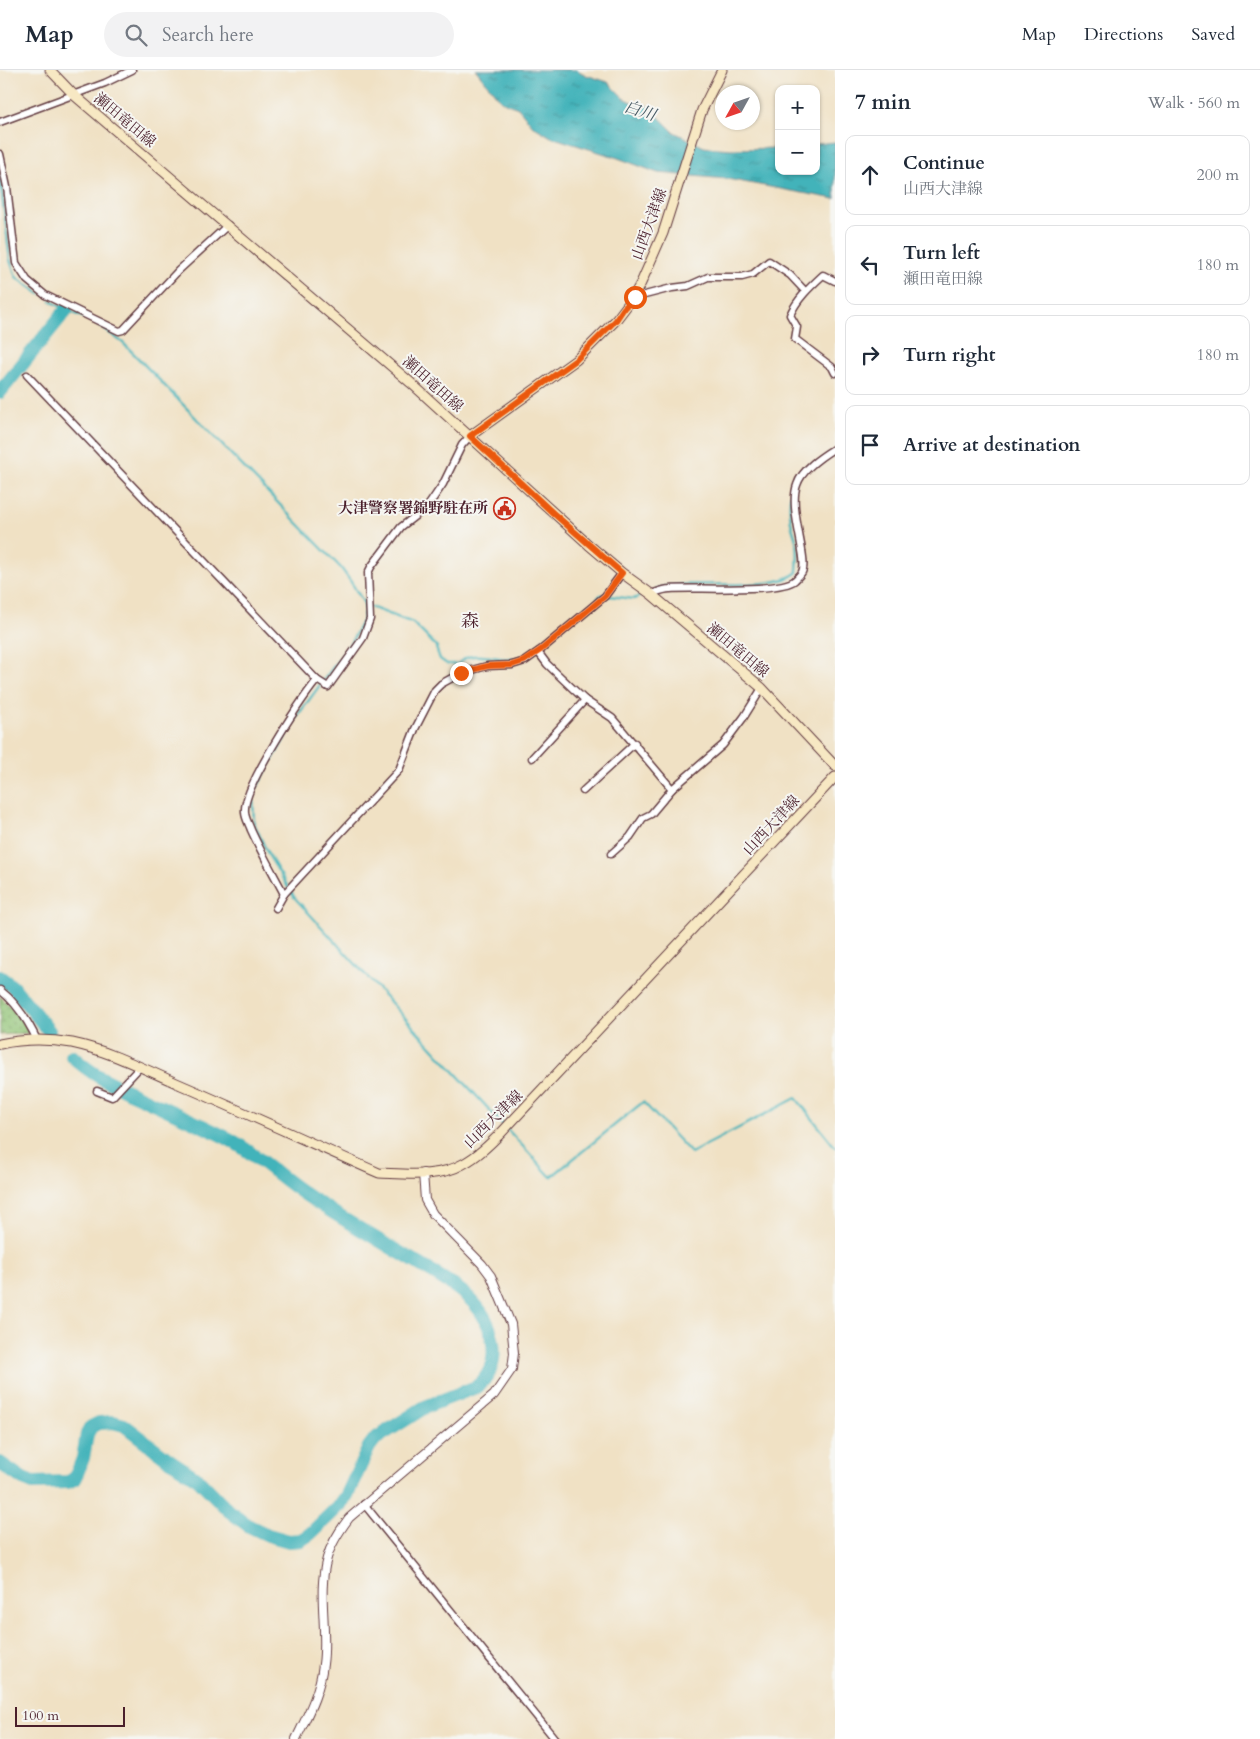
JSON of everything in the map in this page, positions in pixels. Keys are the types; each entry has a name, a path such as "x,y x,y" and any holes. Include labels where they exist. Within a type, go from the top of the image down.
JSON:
{"main road":[{"name":"瀬田竜田線","path":"50,70 74,95 411,383 553,513 622,573 652,594 762,688 835,766"},
{"name":"山西大津線","path":"470,436 576,360 616,320 632,299 663,233 702,110 722,70"},
{"name":"山西大津線","path":"0,1044 18,1040 37,1040 71,1043 96,1049 379,1173 423,1174 462,1165 481,1152 512,1122 835,776"}],"street":[{"path":"0,122 74,95 132,70"},
{"path":"0,154 7,187 16,263 27,280 45,295 119,330 123,330 178,271 228,225"},
{"path":"632,299 672,288 688,286 708,277 742,278 753,274 769,261 790,275 805,291"},
{"path":"835,281 823,275 805,291 790,315 798,327 795,339 832,367 835,372"},
{"path":"27,375 212,567 317,680 328,687 363,638 370,619 368,573 401,526 428,506 444,484 462,445 470,436"},
{"path":"652,594 668,589 763,587 793,582 803,571 804,563 795,519 797,485 815,462 835,448"},
{"path":"276,908 284,894 399,770 415,728 435,690 461,673 487,666 512,665 524,661 538,652 605,596 622,573"},
{"path":"538,652 547,664 586,700 612,718 672,789"},
{"path":"284,894 256,842 245,815 244,807 250,789 272,749 304,697 317,680"},
{"path":"611,854 630,837 643,818 651,814 672,789 723,745 744,717 762,688"},
{"path":"532,758 586,700"},
{"path":"583,791 635,744"},
{"path":"0,990 26,1018 37,1040"},
{"path":"97,1090 112,1097 140,1067"},
{"path":"296,1739 315,1700 321,1682 324,1662 322,1582 327,1557 334,1540 349,1518 364,1504 494,1395 512,1370 514,1354 511,1324 491,1276 482,1264 433,1214 425,1200 423,1174"},
{"path":"364,1504 555,1739"}],"green space":[{"path":"0,996 20,1017 29,1033 0,1035"}],"water":[{"name":"白川","path":"476,70 577,70 608,82 624,98 636,104 648,106 674,132 704,147 732,149 775,148 775,175 820,175 820,144 835,142 835,199 727,179 658,173 551,137 533,126 518,108 501,101"}],"waterway":[{"path":"0,177 10,260 16,277 40,294"},
{"path":"51,301 66,310 86,318"},
{"path":"0,392 66,310"},
{"path":"98,324 123,343 136,356 341,568 365,605 413,623 437,647 440,659 447,664 458,664 471,656 518,659 537,647 573,616 583,611"},
{"path":"657,589 690,584 751,584 770,582 786,579 797,572 798,548 791,522 790,499 796,478 806,467"},
{"path":"597,599 601,595 634,599 645,593"},
{"path":"365,605 363,620 350,644 298,715 253,794 254,823 268,854 294,897 551,1177 643,1102 691,1153 796,1098 835,1147"},
{"path":"0,977 14,988 49,1031"},
{"path":"0,1463 23,1479 33,1483 68,1482 74,1479 78,1471 83,1458 87,1434 91,1427 99,1423 113,1422 124,1425 168,1459 198,1479 228,1510 249,1526 268,1535 289,1541 301,1540 310,1534 340,1505 347,1495 369,1447 375,1439 425,1407 476,1387 491,1368 493,1344 486,1321 472,1301 454,1286 309,1197 240,1145 206,1127 110,1083 87,1069 72,1056"}],"place":[{"name":"大津警察署錦野駐在所","path":"504,508"}],"district":[{"name":"森","path":"470,621"}],"route":[{"path":"461,673 487,666 512,665 524,661 542,649 605,596 622,573 553,513 470,436 576,360 616,320 635,297"}]}
